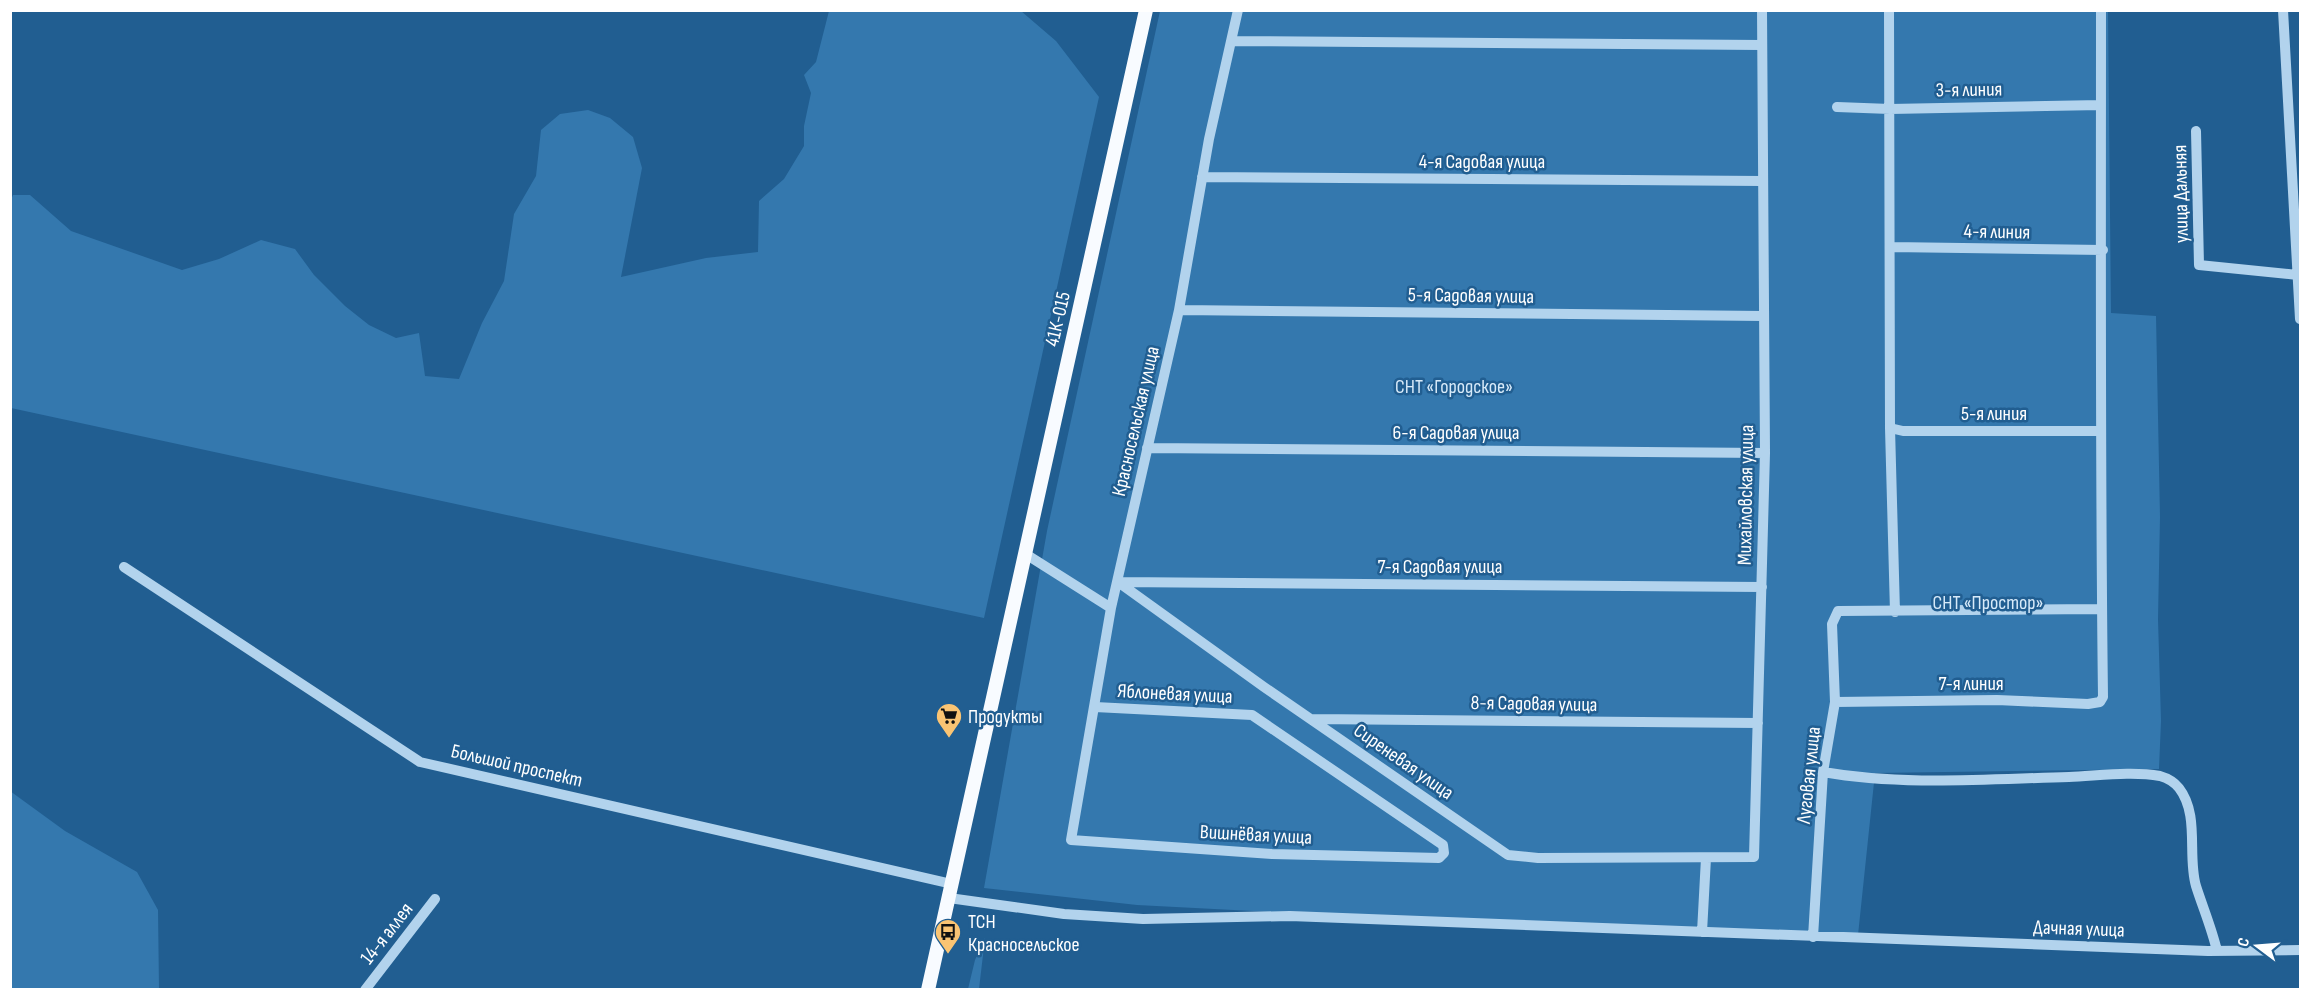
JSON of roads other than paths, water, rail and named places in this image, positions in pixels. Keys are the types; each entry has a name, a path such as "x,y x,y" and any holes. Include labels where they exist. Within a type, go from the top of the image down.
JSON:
{"main road":[{"name":"41К-015","path":"928,990 1146,10"}],"street":[{"name":"Красносельская улица","path":"1071,840 1111,608 1179,310 1202,177 1238,10"},
{"name":"Михайловская улица","path":"1706,858 1754,857 1765,453 1762,10"},
{"path":"1889,10 1890,428 1895,612 2102,609 2099,431 2103,250 2102,10"},
{"path":"2283,10 2301,319"},
{"path":"1231,41 1762,45"},
{"name":"3-я линия","path":"1837,107 1890,109 2102,105"},
{"name":"улица Дальняя","path":"2196,131 2199,265 2298,275"},
{"name":"4-я Садовая улица","path":"1202,177 1762,181"},
{"name":"4-я линия","path":"1891,248 2103,250"},
{"name":"5-я Садовая улица","path":"1179,310 1763,316"},
{"name":"5-я линия","path":"1890,428 1903,431 2099,431"},
{"name":"6-я Садовая улица","path":"1147,447 1765,453"},
{"path":"1024,553 1111,608"},
{"name":"Большой проспект","path":"124,567 420,762 952,884"},
{"name":"7-я Садовая улица","path":"1118,582 1762,586"},
{"name":"Сиреневая улица","path":"1118,582 1310,719 1508,855 1706,858"},
{"name":"7-я линия","path":"1835,702 1998,700 2088,704 2100,702 2103,697 2102,609"},
{"name":"Луговая улица","path":"1813,938 1823,772 1835,702 1834,618 1838,611 1895,612"},
{"name":"Яблоневая улица","path":"1095,707 1252,715 1443,845 1444,853 1439,858"},
{"name":"8-я Садовая улица","path":"1310,719 1758,723"},
{"path":"1823,772 1851,777 1912,780 2117,776 2152,776 2169,780 2179,788 2189,816 2196,885 2209,919 2217,951"},
{"name":"Вишнёвая улица","path":"1071,840 1272,854 1439,858"},
{"path":"1702,932 1706,858"},
{"name":"Дачная улица","path":"949,898 1064,914 1143,919 1290,916 1813,938 2217,951 2301,950"},
{"name":"14-я аллея","path":"365,990 435,899"}],"place":[{"name":"Продукты","path":"949,739"},
{"name":"ТСН Красносельское","path":"948,955"}],"park label":[{"name":"СНТ «Городское»","path":"1454,386"},
{"name":"СНТ «Простор»","path":"1988,602"}]}
